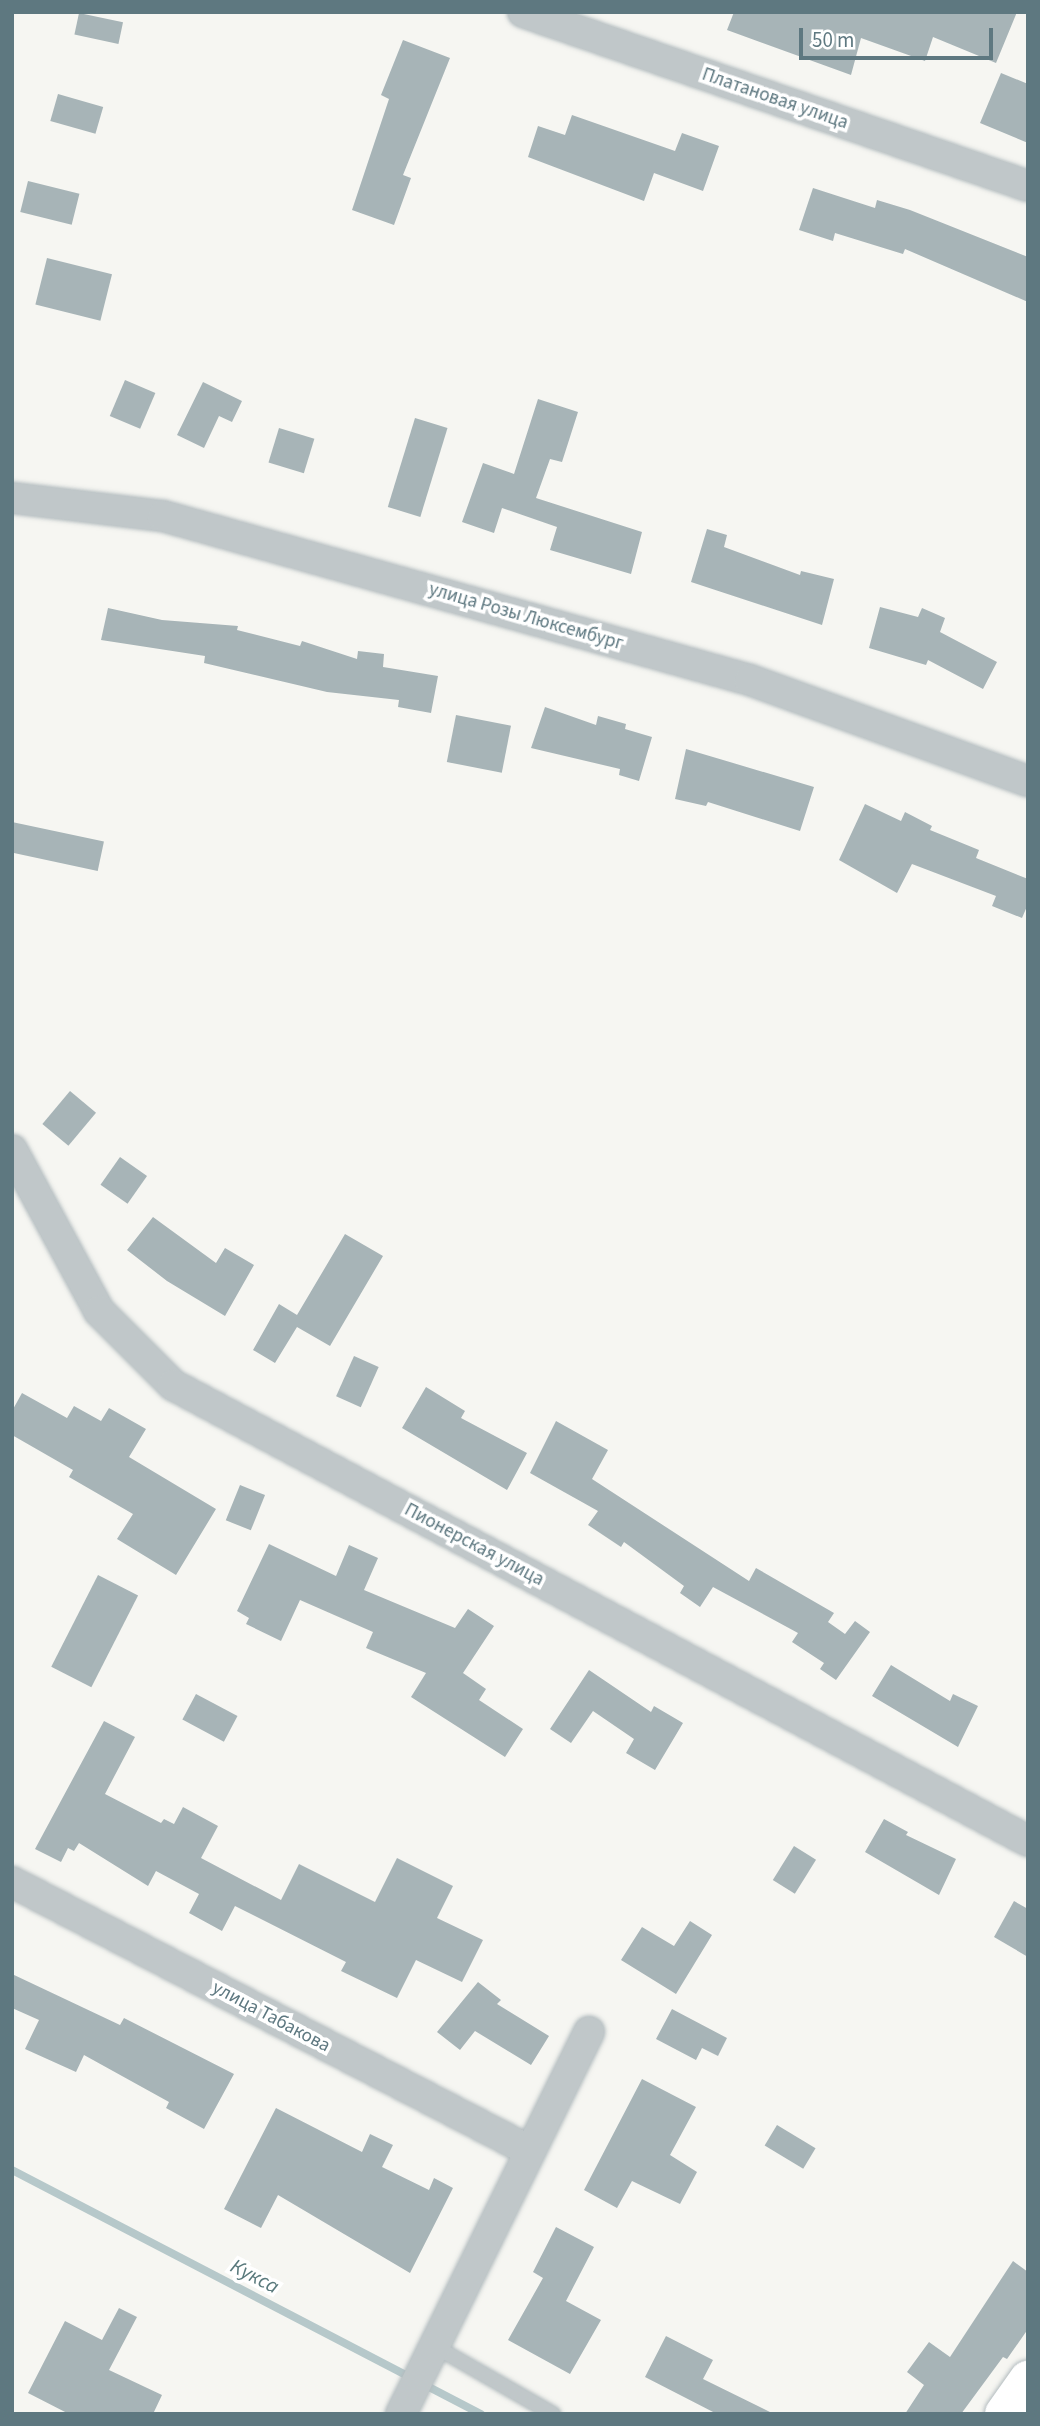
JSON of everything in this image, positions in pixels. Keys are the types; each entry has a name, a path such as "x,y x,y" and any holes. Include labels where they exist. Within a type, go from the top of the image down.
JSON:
{"street":[{"name":"Платановая улица","path":"523,12 1028,186"},
{"name":"улица Розы Люксембург","path":"12,498 163,516 750,680 1028,781"},
{"name":"Пионерская улица","path":"12,1150 99,1311 173,1385 1028,1841"},
{"name":"улица Табакова","path":"12,1882 530,2151"},
{"path":"418,2382 589,2032"},
{"path":"1004,2414 1028,2380"}],"lane":[{"path":"418,2382 553,2414"}],"building":[{"path":"734,12 1017,12 996,63 933,37 925,61 861,38 851,75 727,30"},
{"path":"79,13 123,22 118,44 74,35"},
{"path":"403,40 450,58 403,175 411,178 394,225 352,210 389,99 381,95"},
{"path":"1001,73 1028,84 1028,143 980,123"},
{"path":"58,94 103,107 95,134 50,121"},
{"path":"572,115 675,151 682,133 719,146 703,191 654,173 644,201 528,157 538,126 565,135"},
{"path":"28,181 79,194 72,225 20,212"},
{"path":"813,188 875,208 877,200 910,210 1028,257 1028,302 905,249 903,254 835,233 833,241 799,230"},
{"path":"47,258 112,274 100,321 35,305"},
{"path":"125,380 155,393 140,429 110,416"},
{"path":"203,382 242,401 232,422 219,416 204,448 177,435"},
{"path":"538,399 578,412 562,462 550,459 536,498 642,532 631,574 550,550 557,527 502,508 494,533 462,522 483,463 514,474"},
{"path":"415,418 448,428 420,517 388,507"},
{"path":"279,428 314,439 304,473 268,462"},
{"path":"707,529 727,535 724,547 800,575 801,571 834,579 822,625 691,582"},
{"path":"880,607 918,617 922,608 945,618 940,632 997,662 983,689 928,660 926,665 869,648"},
{"path":"108,608 162,620 238,626 237,630 300,646 302,641 357,659 358,651 384,654 383,667 438,676 431,713 398,707 399,700 327,692 204,663 205,656 101,640"},
{"path":"545,707 596,725 598,716 626,724 625,729 652,737 639,781 619,775 620,769 531,748"},
{"path":"456,715 511,726 502,773 447,762"},
{"path":"686,749 814,787 800,831 708,802 706,806 675,799"},
{"path":"865,804 901,821 905,812 932,826 930,830 979,850 976,858 1028,879 1028,904 1022,918 992,906 996,896 912,864 897,893 839,860"},
{"path":"12,822 104,842 98,871 12,853"},
{"path":"70,1091 96,1113 68,1146 42,1124"},
{"path":"120,1157 147,1176 128,1204 100,1185"},
{"path":"153,1217 216,1263 225,1248 254,1265 225,1316 167,1281 127,1250"},
{"path":"345,1234 383,1256 330,1346 297,1327 275,1363 253,1350 279,1304 297,1315"},
{"path":"354,1356 379,1367 361,1407 336,1396"},
{"path":"426,1387 465,1411 461,1418 527,1453 507,1490 402,1428"},
{"path":"22,1393 67,1418 74,1406 101,1421 109,1408 146,1429 129,1457 216,1509 176,1575 117,1539 133,1514 69,1477 73,1470 12,1435 12,1411"},
{"path":"556,1421 608,1450 592,1479 749,1581 756,1568 834,1613 828,1622 845,1634 855,1621 870,1632 836,1680 820,1669 824,1663 792,1642 798,1633 713,1587 700,1607 680,1593 684,1586 624,1542 621,1547 588,1525 598,1511 530,1473"},
{"path":"240,1485 265,1495 251,1530 226,1520"},
{"path":"269,1544 336,1576 349,1545 378,1558 364,1590 455,1628 468,1609 494,1626 463,1673 486,1689 479,1700 523,1729 505,1757 411,1697 426,1673 366,1648 373,1632 300,1600 281,1641 246,1624 249,1618 237,1611"},
{"path":"98,1575 138,1595 91,1687 51,1667"},
{"path":"891,1665 950,1701 953,1694 978,1706 958,1747 872,1696"},
{"path":"589,1670 651,1712 654,1706 683,1723 655,1770 626,1753 634,1739 593,1711 571,1743 550,1729"},
{"path":"196,1694 237,1716 224,1742 182,1720"},
{"path":"104,1721 135,1737 105,1794 161,1823 164,1819 174,1824 183,1807 218,1826 201,1858 281,1900 299,1864 375,1902 397,1858 453,1886 437,1918 483,1940 462,1982 416,1960 397,1998 341,1971 346,1962 235,1906 222,1931 189,1913 199,1894 156,1871 148,1886 79,1843 74,1851 68,1848 61,1862 35,1849"},
{"path":"884,1819 908,1832 906,1835 956,1859 939,1895 865,1852"},
{"path":"794,1846 816,1860 795,1894 773,1880"},
{"path":"1014,1901 1028,1909 1028,1957 994,1937"},
{"path":"690,1921 712,1935 676,1994 621,1960 642,1927 674,1946"},
{"path":"12,1974 120,2025 124,2018 234,2074 204,2129 166,2108 169,2102 84,2055 76,2072 25,2049 39,2020 12,2008"},
{"path":"478,1982 501,2000 497,2004 549,2036 531,2065 475,2031 460,2050 437,2032"},
{"path":"672,2009 727,2038 718,2056 702,2048 696,2060 656,2039"},
{"path":"642,2079 696,2107 670,2155 697,2172 680,2204 632,2181 617,2208 584,2190"},
{"path":"276,2108 362,2152 370,2134 393,2145 382,2167 429,2190 434,2178 453,2188 410,2273 278,2195 261,2228 224,2209"},
{"path":"777,2125 816,2148 803,2169 765,2146"},
{"path":"556,2227 594,2247 566,2301 601,2320 570,2374 508,2340 543,2278 533,2272"},
{"path":"1013,2261 1028,2272 1028,2329 1007,2359 1003,2357 961,2414 905,2414 924,2385 907,2372 929,2342 950,2357"},
{"path":"119,2308 137,2317 109,2370 162,2395 153,2414 69,2414 28,2393 65,2321 102,2340"},
{"path":"666,2336 713,2360 703,2379 774,2414 717,2414 645,2377"}],"waterway":[{"name":"Кукса","path":"12,2170 481,2414"}]}
